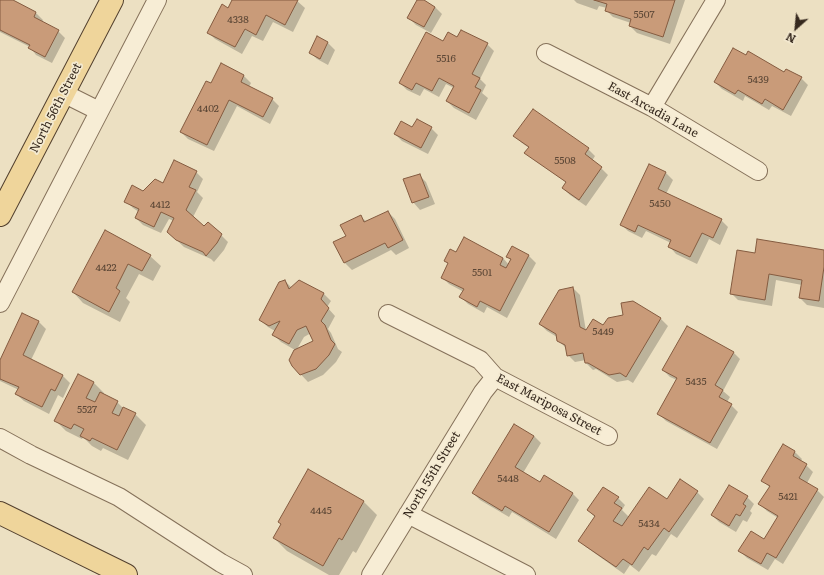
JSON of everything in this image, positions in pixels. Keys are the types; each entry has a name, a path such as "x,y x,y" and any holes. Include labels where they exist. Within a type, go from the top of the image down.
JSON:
{"main road":[{"name":"North 56th Street","path":"0,215 112,0"},
{"path":"0,513 114,573"}],"street":[{"path":"0,303 157,0"},
{"path":"652,107 716,0"},
{"name":"East Arcadia Lane","path":"546,53 652,107 758,171"},
{"path":"63,93 99,111"},
{"name":"East Mariposa Street","path":"388,314 480,360 495,377 608,436"},
{"name":"North 55th Street","path":"371,575 483,392 495,377"},
{"path":"0,438 31,455 119,496 220,563 243,575"},
{"path":"408,514 526,575"}],"building":[{"path":"0,0 13,0 36,12 34,17 59,30 45,57 28,48 30,45 0,30"},
{"path":"232,0 298,0 285,25 266,15 256,35 245,29 235,47 207,33 222,4 228,8"},
{"path":"417,0 424,0 435,7 424,27 407,18"},
{"path":"594,0 675,0 663,37 629,26 631,19 605,11 607,4"},
{"path":"461,30 488,43 472,74 480,78 475,87 481,90 469,113 446,101 454,86 439,78 432,91 416,83 412,90 399,83 426,32 443,41 448,32 457,37"},
{"path":"317,36 328,42 320,59 309,53"},
{"path":"733,48 746,55 748,51 784,72 786,69 802,77 783,110 765,99 762,104 738,90 735,94 714,82"},
{"path":"221,63 244,75 241,82 273,98 263,117 229,100 207,145 180,132 206,81 211,83"},
{"path":"533,109 589,148 585,154 602,167 579,200 562,188 566,182 524,153 529,147 513,136"},
{"path":"417,119 432,127 421,148 394,134 401,121 412,127"},
{"path":"174,160 197,171 189,187 196,190 186,210 204,226 208,222 222,234 217,243 206,256 203,252 176,240 167,232 174,218 161,212 154,227 135,218 139,209 124,202 132,185 143,191 155,179 163,183"},
{"path":"649,164 666,172 658,189 722,219 713,238 702,233 690,257 668,247 671,240 638,225 635,232 620,225"},
{"path":"420,174 429,197 412,203 403,179"},
{"path":"388,211 403,240 388,248 385,243 344,263 333,242 346,236 340,225 361,215 364,222"},
{"path":"105,230 151,255 142,271 128,264 116,288 120,291 109,312 72,292"},
{"path":"464,237 503,258 500,265 506,268 511,259 506,257 512,246 529,255 500,311 480,301 477,307 459,297 464,289 441,278 448,263 444,261 450,249 456,252"},
{"path":"757,239 824,250 824,267 819,301 799,298 802,280 769,274 765,300 730,294 737,250 755,253"},
{"path":"285,280 289,289 299,280 324,293 321,299 329,308 321,321 325,325 331,340 335,344 329,355 316,369 300,375 289,360 294,350 313,341 306,326 297,330 289,344 272,335 280,321 269,326 259,320 279,282"},
{"path":"573,287 580,327 586,330 593,319 603,325 608,318 623,315 621,303 633,301 661,318 626,377 620,373 609,375 588,363 585,363 583,353 567,356 565,345 557,341 556,334 539,324 559,290"},
{"path":"22,313 39,321 23,355 63,375 55,391 51,389 42,407 15,394 19,387 0,379 0,360"},
{"path":"687,326 734,352 715,385 723,390 719,397 732,404 710,443 657,414 677,378 662,370"},
{"path":"78,374 94,382 86,398 95,402 100,392 118,401 112,413 119,416 123,407 136,413 117,450 92,438 90,441 80,436 84,429 74,424 71,429 54,421"},
{"path":"514,424 534,436 515,467 540,482 544,475 573,493 549,532 505,506 502,511 472,493"},
{"path":"783,444 795,451 793,456 807,464 799,478 818,489 776,558 767,553 761,564 738,551 751,531 764,539 778,516 758,504 770,486 761,481"},
{"path":"308,469 364,501 342,540 339,538 323,566 273,538 281,524 278,522"},
{"path":"680,479 698,491 669,532 664,528 648,550 644,547 632,565 623,559 616,567 578,541 595,516 587,510 603,487 619,497 614,503 622,508 613,521 622,526 649,487 667,499"},
{"path":"729,485 748,496 743,504 746,506 740,516 736,514 729,526 711,515"}]}
